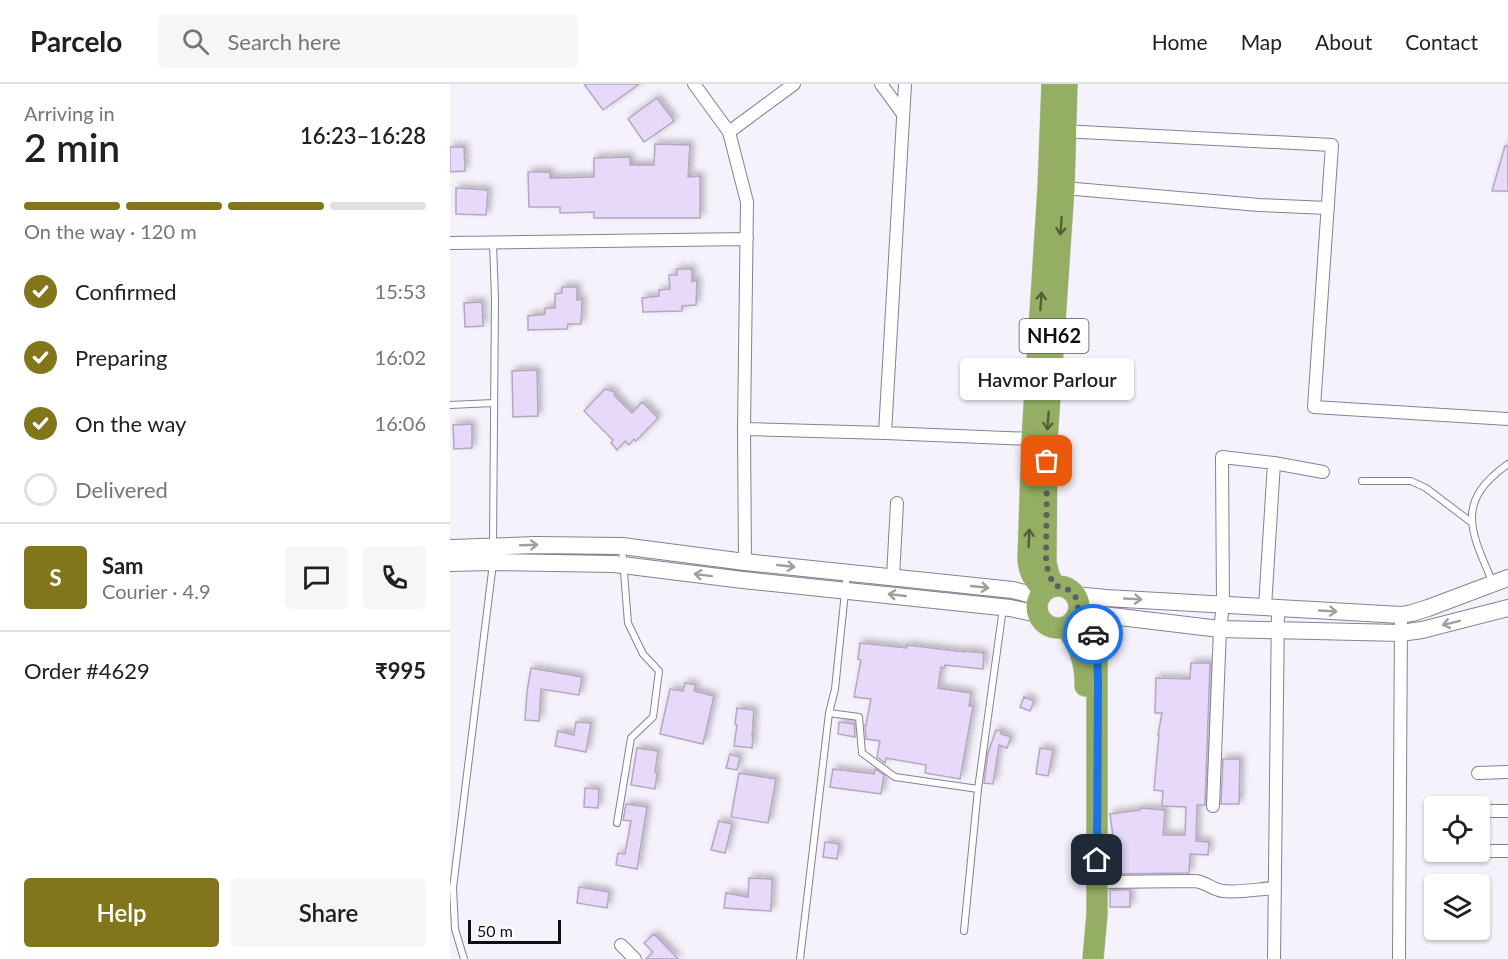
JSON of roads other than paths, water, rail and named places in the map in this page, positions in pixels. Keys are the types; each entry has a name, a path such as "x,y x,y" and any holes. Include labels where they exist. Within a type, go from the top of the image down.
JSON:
{"highway":[{"name":"NH62","path":"1052,84 1064,188 1047,441 1046,562 1059,605 1079,648 1085,675 1083,912 1078,959"},
{"name":"NH62","path":"1067,84 1057,131 1032,439 1029,569 1031,576 1059,605 1090,628 1097,647 1097,882 1093,959"}],"street":[{"path":"694,84 729,132 747,202 745,562"},
{"path":"729,132 794,84"},
{"path":"881,84 903,114"},
{"path":"885,434 905,84"},
{"path":"1057,131 1332,145 1314,407 1508,419"},
{"path":"1064,188 1259,205 1328,208"},
{"path":"450,243 747,239"},
{"path":"744,429 1032,439"},
{"path":"1213,806 1222,605 1222,457 1323,472"},
{"path":"1274,463 1271,607 1278,631 1274,959"},
{"path":"893,577 897,503"},
{"path":"450,563 536,545 622,546 745,562 1013,590 1059,605 1220,629 1401,633 1422,630 1508,608"},
{"path":"450,548 493,555 623,565 1021,610 1059,605 1222,605 1401,615 1428,609 1501,581"},
{"path":"1399,959 1401,615"},
{"path":"1478,773 1508,772"},
{"path":"1490,811 1508,811"},
{"path":"1490,851 1508,851"},
{"path":"1097,882 1195,881 1205,883 1216,890 1227,891 1274,888"},
{"path":"621,945 634,959"}],"lane":[{"path":"464,959 455,929 453,888 493,555 495,298 493,242"},
{"path":"450,405 494,403"},
{"path":"1501,581 1473,537 1471,522 1474,500 1494,474 1508,464"},
{"path":"1362,481 1411,481 1426,488 1471,522"},
{"path":"617,823 631,738 653,717 659,671 643,654 628,623 622,546"},
{"path":"800,959 829,713 835,689 847,572"},
{"path":"964,930 978,789 1004,607"},
{"path":"829,713 859,717 862,753 895,777 978,789"}],"place":[{"name":"Havmor Parlour","path":"1047,461"}]}
